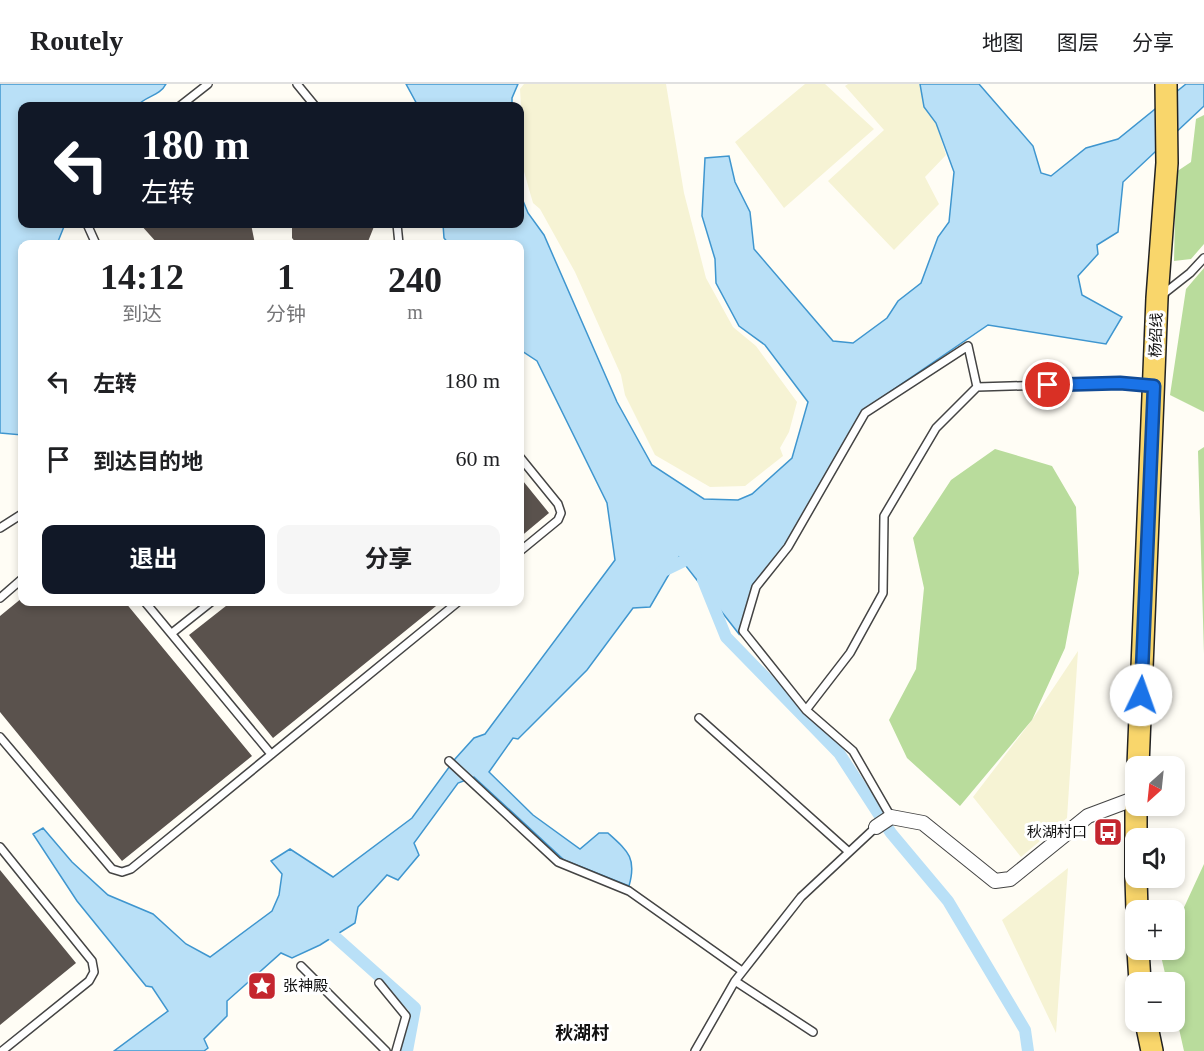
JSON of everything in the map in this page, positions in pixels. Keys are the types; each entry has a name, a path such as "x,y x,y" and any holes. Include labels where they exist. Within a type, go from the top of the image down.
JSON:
{"main road":[{"name":"杨绍线","path":"1138,756 1157,298 1167,163 1166,84"},
{"path":"1148,1032 1152,1051"}],"street":[{"path":"876,827 891,817 923,823 995,881 1010,879 1088,816 1125,802"}],"lane":[{"path":"185,102 208,84"},
{"path":"297,84 312,102"},
{"path":"1157,298 1190,273 1204,258"},
{"path":"891,817 853,751 806,710 743,631 756,586 788,547 865,413 968,346 976,387"},
{"path":"806,710 850,653 883,593 885,516 936,428 976,387 1120,383 1154,386"},
{"path":"524,462 558,504 561,513 558,520 524,548"},
{"path":"0,528 18,517"},
{"path":"0,598 18,582"},
{"path":"148,606 271,754"},
{"path":"172,633 206,606"},
{"path":"0,737 112,869 122,872 131,869 453,606"},
{"path":"699,718 849,852"},
{"path":"449,761 558,862 629,891 742,971"},
{"path":"695,1051 735,981 801,897 876,827"},
{"path":"0,847 92,960 94,972 89,981 2,1051"},
{"path":"301,966 386,1051"},
{"path":"735,981 813,1032"},
{"path":"379,983 406,1016 396,1051"}],"shaded area":[{"path":"524,84 666,84 684,193 706,278 733,327 756,346 797,402 789,432 780,448 783,456 745,486 710,487 655,455 625,395 621,375 575,272 540,209 533,203 524,172 524,102 521,102 520,89"},
{"path":"805,84 825,84 874,129 784,208 735,142"},
{"path":"848,84 920,84 924,107 936,123 946,155 925,177 939,204 894,250 828,181 884,130 845,86"},
{"path":"1078,651 1067,818 1021,857 973,797 1032,720"},
{"path":"1068,868 1056,1033 1002,920"}],"green space":[{"path":"1204,115 1204,244 1191,259 1174,261 1176,172 1191,162 1196,119"},
{"path":"1204,268 1204,412 1170,395 1186,289"},
{"path":"1204,447 1204,654 1198,451"},
{"path":"995,449 1052,466 1076,507 1079,573 1065,648 1032,720 960,806 907,758 889,720 916,669 924,588 913,538 951,480"},
{"path":"1204,864 1204,1051 1184,1051 1180,1032 1185,1032 1185,972 1165,972 1162,960 1185,960 1185,905"}],"water":[{"path":"0,84 166,84 160,91 142,102 18,102 18,228 63,228 59,240 18,240 18,435 0,433"},
{"path":"406,84 518,84 512,102 416,102"},
{"path":"920,84 979,84 1033,146 1041,173 1051,176 1086,148 1118,139 1186,84 1204,84 1204,106 1123,182 1118,232 1097,245 1098,254 1078,276 1082,295 1122,317 1106,344 988,325 862,411 786,546 753,584 739,634 679,557 650,607 633,608 587,670 518,739 513,738 489,772 533,815 580,849 599,833 608,833 626,850 629,856 632,868 629,886 564,860 474,777 458,783 414,843 419,855 398,880 387,875 358,907 355,923 320,945 292,958 281,953 227,1001 227,1016 204,1039 208,1048 204,1051 114,1051 168,1011 152,987 146,986 77,901 33,834 43,828 72,862 108,895 153,914 186,944 210,957 272,911 279,895 282,874 271,861 290,849 333,877 412,818 455,759 474,738 485,734 615,560 607,503 537,361 524,352 524,240 446,240 443,228 524,228 524,203 528,213 544,235 617,402 652,465 704,499 738,500 752,494 792,458 808,402 765,345 739,326 716,283 715,259 702,216 705,158 729,156 735,182 750,212 754,249 833,341 853,343 887,318 898,301 921,283 938,237 949,222 954,172 936,123 924,107"}],"building":[{"path":"144,228 252,228 254,240 154,240"},
{"path":"292,228 373,228 369,240 294,240"},
{"path":"524,482 549,513 524,534"},
{"path":"18,601 18,606 128,606 252,756 122,861 0,712 0,616"},
{"path":"226,606 436,606 273,738 189,635"},
{"path":"0,870 76,963 0,1025"}],"waterway":[{"path":"661,572 696,555"},
{"path":"703,580 726,637 839,753 891,833 948,901 1025,1030 1028,1051"},
{"path":"323,926 415,1008 407,1051"}],"place":[{"name":"秋湖村口","path":"1108,832"},
{"name":"张神殿","path":"262,986"}],"district":[{"name":"秋湖村","path":"582,1033"}],"route":[{"path":"1048,385 1120,383 1154,386 1141,695"}]}
